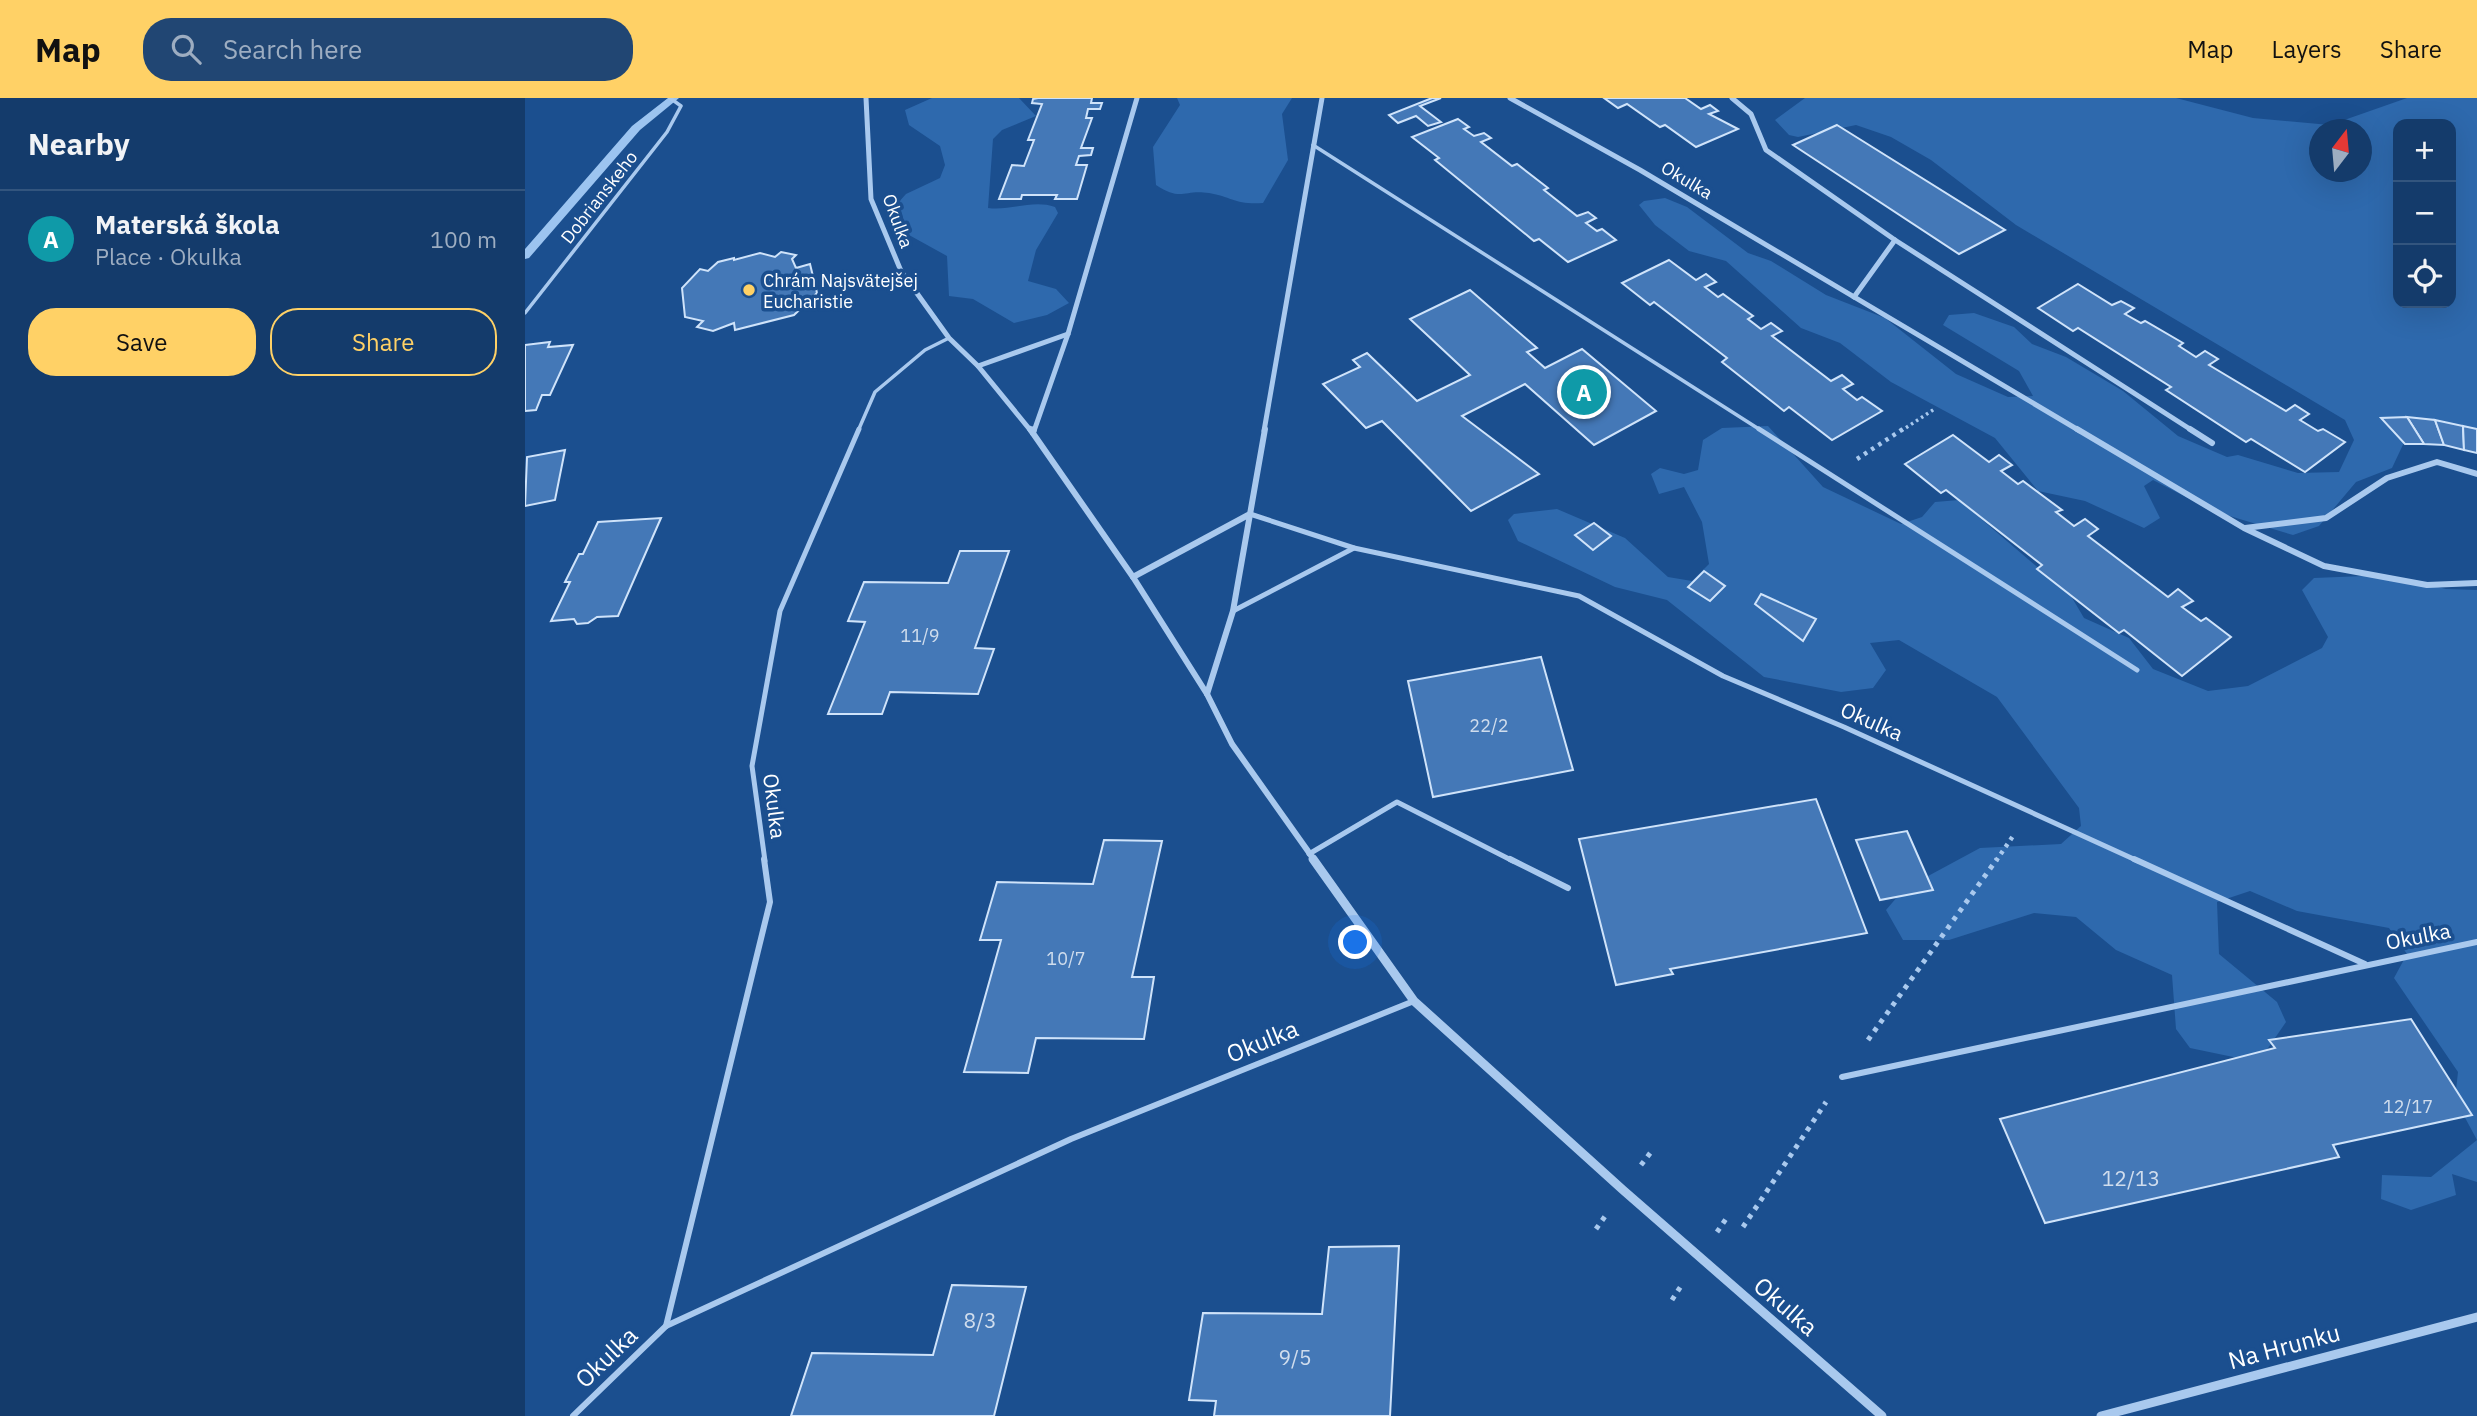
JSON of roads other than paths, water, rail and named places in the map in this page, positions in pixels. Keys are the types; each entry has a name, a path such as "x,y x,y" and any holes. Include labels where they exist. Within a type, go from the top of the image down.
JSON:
{"street":[{"name":"Okulka","path":"866,98 871,199 901,271 949,338 978,366 1033,433 1133,577 1207,694 1232,744 1414,1001 1623,1190 1882,1416"},
{"path":"1033,433 1068,334 1137,98"},
{"path":"1207,694 1233,611 1322,98"},
{"name":"Okulka","path":"1510,98 1640,170 2244,528 2324,566 2427,585 2477,583"},
{"path":"1732,98 1751,114 1766,150 1895,240 2212,443"},
{"path":"1854,297 1895,240"},
{"path":"978,366 1068,334"},
{"path":"2244,528 2326,518 2387,478 2437,462 2477,474"},
{"path":"1133,577 1249,514"},
{"name":"Na Hrunku","path":"2101,1416 2477,1317"}],"lane":[{"name":"Dobrianskeho","path":"525,313 667,132 681,106 670,98"},
{"path":"1313,145 2137,670"},
{"name":"Okulka","path":"666,1326 770,902 753,766 780,611 875,392 925,350 949,338"},
{"name":"Okulka","path":"1249,514 1354,548 1579,596 1723,676 1844,727 2365,964"},
{"path":"1233,611 1354,548"},
{"path":"1308,854 1397,802 1568,888"},
{"name":"Okulka","path":"1842,1077 2477,942"},
{"name":"Okulka","path":"573,1416 666,1326 1071,1139 1414,1001"}],"waterway":[{"path":"525,256 636,128 674,98"}],"place":[{"name":"Chrám Najsvätejšej Eucharistie","path":"749,290"},
{"name":"Materská škola","path":"1584,392"}]}
